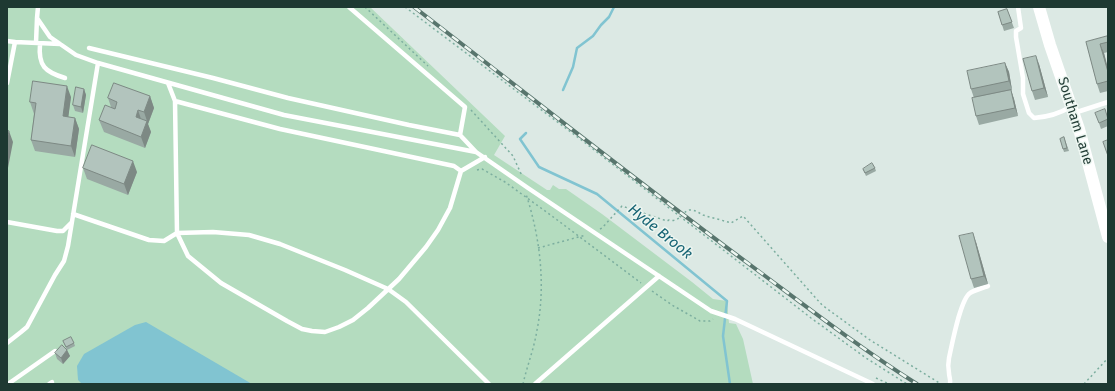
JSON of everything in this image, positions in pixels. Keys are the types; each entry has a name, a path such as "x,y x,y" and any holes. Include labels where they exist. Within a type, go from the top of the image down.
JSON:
{"street":[{"name":"Southam Lane","path":"1039,7 1050,45 1079,129 1107,233"}],"lane":[{"path":"38,7 37,18 40,61 44,67 54,74 65,78"},
{"path":"349,7 465,107 460,135"},
{"path":"1018,7 1021,28 1016,31 1016,37 1023,78 1023,94 1029,113 1034,118 1043,118 1072,109 1108,102"},
{"path":"37,18 50,37 76,55 98,63 284,115 476,152"},
{"path":"7,41 60,44"},
{"path":"7,83 15,42"},
{"path":"89,48 288,98 460,135 476,152 711,311 731,317 873,384"},
{"path":"7,342 27,327 64,261 68,246 98,63"},
{"path":"168,83 175,101 177,233 188,256 215,278 247,298 302,329 312,332 325,332 353,320 399,279 438,230 450,208 462,171 485,157"},
{"path":"175,101 280,129 454,166 462,171"},
{"path":"73,214 149,240 164,241 177,233 213,232 248,235 280,244 374,282 388,289 406,302 490,384"},
{"path":"7,222 63,231 72,222"},
{"path":"535,384 658,276"},
{"path":"950,384 951,381 948,366 949,358 965,299 970,294 988,286"},
{"path":"8,384 55,351"}],"path":[{"path":"405,7 572,133 811,318 866,358 906,384"},
{"path":"462,171 482,169 505,182 646,287 672,305 700,321 710,321 718,314"},
{"path":"523,384 537,330 540,308 541,278 534,218 525,192 528,188"},
{"path":"538,248 589,235 591,231 602,228 622,206 667,221 680,217 686,211 690,210 731,223 743,216 822,305 870,340 941,384"},
{"path":"1084,384 1108,358"}],"green space":[{"path":"7,7 370,7 505,136 494,155 547,190 550,190 553,185 559,189 566,189 602,214 713,299 727,301 729,323 736,324 743,339 753,384 7,384"}],"water":[{"path":"146,322 252,384 82,384 78,380 77,366 84,354 135,325"}],"building":[{"path":"1007,9 1012,22 1002,25 998,12"},
{"path":"1108,36 1108,42 1100,44 1108,72 1108,81 1097,84 1086,42"},
{"path":"1036,56 1044,88 1032,91 1023,59"},
{"path":"1005,63 1009,81 971,89 967,71"},
{"path":"33,81 67,86 63,116 75,118 71,146 31,140 36,103 30,102"},
{"path":"114,83 150,96 144,112 138,110 136,117 147,121 141,137 99,120 105,105 115,109 117,102 108,98"},
{"path":"76,87 84,89 81,107 73,105"},
{"path":"1011,90 1015,108 976,116 972,98"},
{"path":"1105,109 1108,119 1099,123 1095,113"},
{"path":"1064,137 1067,148 1063,149 1060,139"},
{"path":"1108,140 1108,156 1103,142"},
{"path":"92,145 133,161 124,184 83,168"},
{"path":"872,163 875,168 865,173 863,169"},
{"path":"973,233 984,276 971,279 959,236"},
{"path":"71,337 74,343 66,347 63,341"},
{"path":"62,345 67,350 61,358 55,353"}],"waterway":[{"name":"Hyde Brook","path":"563,90 573,67 577,48 593,36 609,17 614,7"},
{"name":"Hyde Brook","path":"526,133 520,139 539,167 597,194 727,301 723,336 730,384"}],"railway":[{"path":"414,7 710,235 854,342 917,384"}]}
